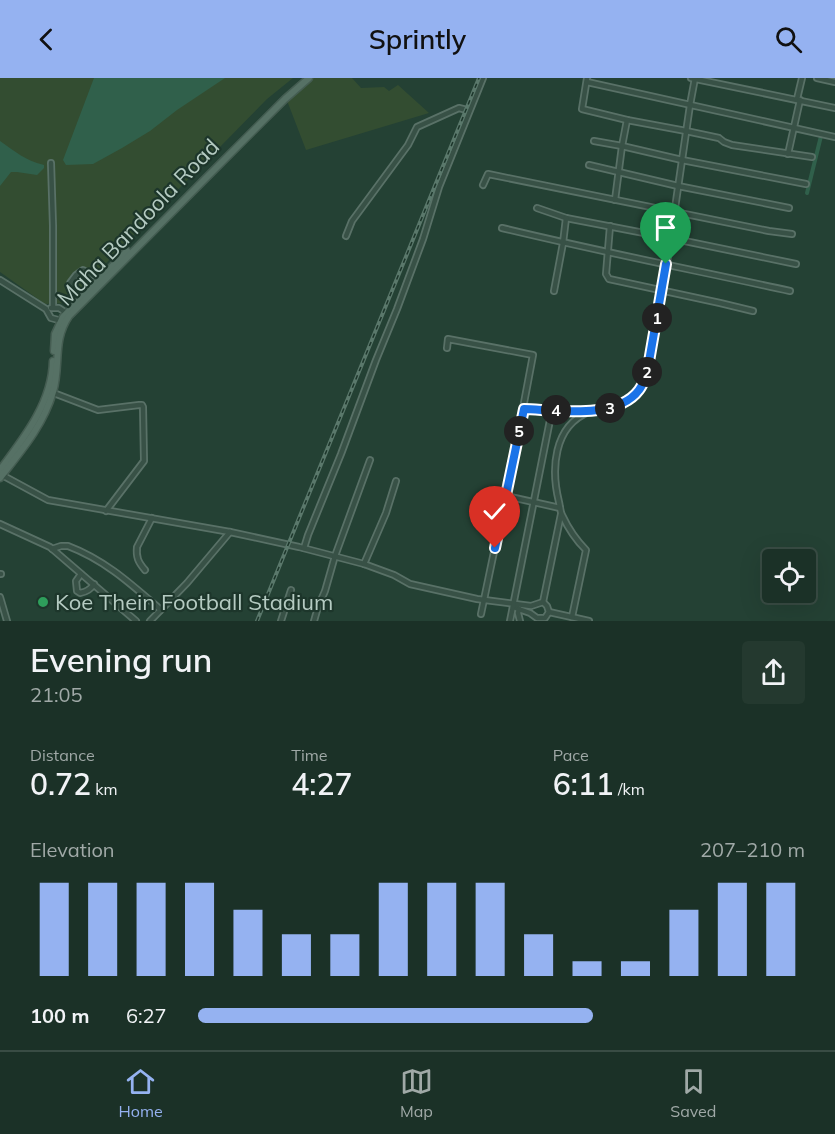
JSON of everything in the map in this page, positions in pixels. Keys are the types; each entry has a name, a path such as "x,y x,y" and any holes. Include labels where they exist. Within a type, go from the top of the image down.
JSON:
{"main road":[{"name":"Maha Bandoola Road","path":"1,474 51,392 55,334 68,315 81,298 303,78"},
{"name":"Maha Bandoola Road","path":"68,315 285,99 309,78"}],"street":[{"path":"304,548 413,268 441,182 483,78"},
{"path":"524,409 590,411 622,404 640,389 647,373 663,291 694,78 835,108"},
{"path":"788,154 802,78"},
{"path":"817,78 835,82"},
{"path":"812,157 732,145 719,138 582,109 587,80 835,137"},
{"path":"346,236 352,221 408,145 417,127 459,108 467,110"},
{"path":"615,200 627,120"},
{"path":"594,141 806,184"},
{"path":"51,163 53,307"},
{"path":"590,165 678,186 789,208"},
{"path":"483,185 488,174 792,234"},
{"path":"537,208 566,218 796,264"},
{"path":"554,291 566,218"},
{"path":"610,226 606,274 609,279 753,311"},
{"path":"502,228 790,291"},
{"path":"81,298 70,283 76,275 83,270 100,279"},
{"path":"0,280 46,309 51,318 63,322"},
{"path":"46,309 53,307 61,309 68,315"},
{"path":"447,348 448,339 533,355 524,409 480,614"},
{"path":"51,392 98,410 139,405 143,407 144,461 106,511"},
{"path":"510,621 552,410"},
{"path":"572,617 586,550 579,543 561,510 555,480 557,451 561,438 572,423 590,411"},
{"path":"314,621 335,555 370,460"},
{"path":"1,474 48,500 230,532 335,555 394,575 410,584 483,600 531,606 543,602"},
{"path":"364,564 386,513 396,481"},
{"path":"506,496 561,510"},
{"path":"45,508 48,500"},
{"path":"543,602 561,510"},
{"path":"145,570 138,561 136,552 152,518"},
{"path":"0,524 52,549 136,621"},
{"path":"150,621 187,584 230,532"},
{"path":"52,549 68,546 103,563 160,610"},
{"path":"81,574 76,581 77,591 84,593 94,584"},
{"path":"281,621 291,590"},
{"path":"0,597 7,621"},
{"path":"543,602 549,612"},
{"path":"513,605 539,620 545,618 549,612"},
{"path":"519,609 520,621"},
{"path":"549,612 590,621"}],"shaded area":[{"path":"0,78 293,78 267,99 67,303 45,304 0,272"},
{"path":"94,78 225,78 150,131 93,164 66,165 63,160"},
{"path":"310,78 352,78 361,88 384,87 389,91 398,85 429,113 306,150 286,98"},
{"path":"0,141 26,158 44,165 44,168 37,175 11,172 0,186"}],"waterway":[{"path":"807,193 821,136"}],"railway":[{"path":"257,621 479,78"}],"place":[{"name":"Koe Thein Football Stadium","path":"43,602"}],"route":[{"path":"495,548 524,409 590,411 602,409 622,404 640,389 647,373 666,264"}]}
